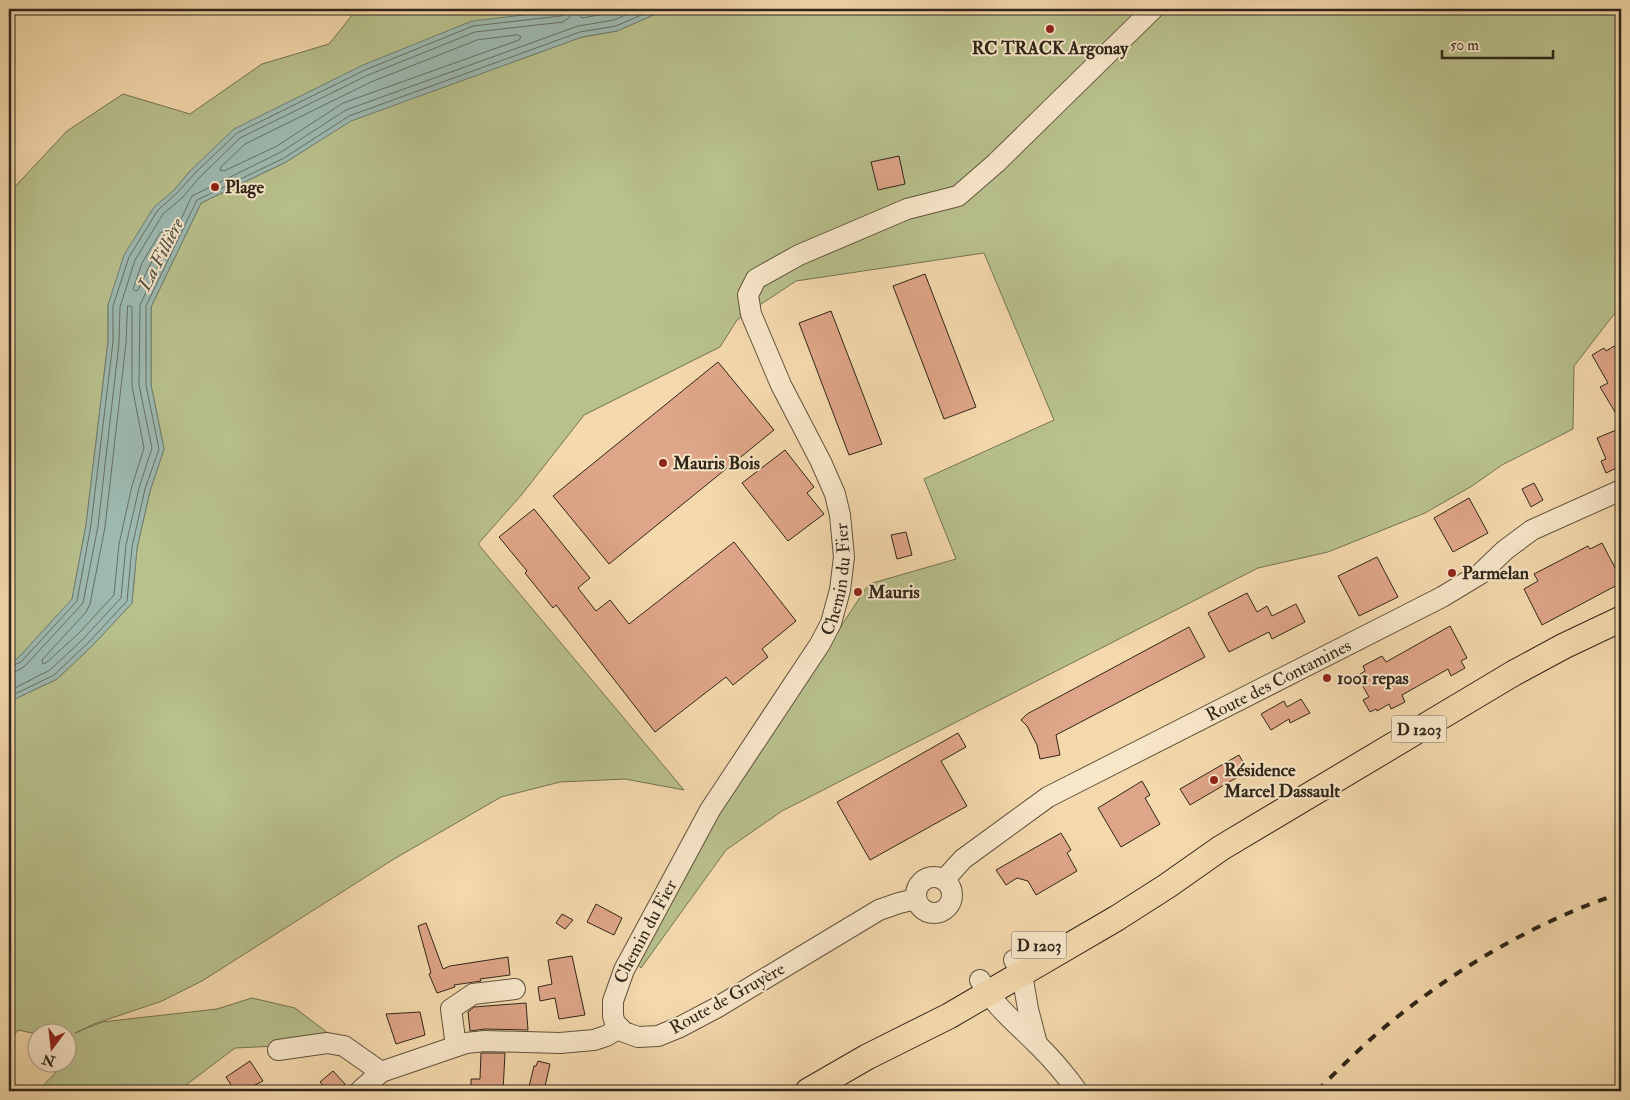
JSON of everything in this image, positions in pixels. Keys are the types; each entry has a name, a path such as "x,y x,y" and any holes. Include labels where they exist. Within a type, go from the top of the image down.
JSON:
{"main road":[{"name":"D 1203","path":"808,1091 867,1057 949,1016 984,987 1018,967 1142,902 1221,848 1514,673 1564,646 1621,619"}],"street":[{"name":"Chemin du Fier","path":"620,1028 615,1023 612,1008 624,970 710,810 820,644 831,623 840,590 844,557 843,536 835,494 821,462 781,385 750,314 748,295 756,279 799,255 906,209 958,196 996,163 1153,9"},
{"name":"Route des Contamines","path":"944,880 963,859 1048,796 1442,597 1480,574 1505,550 1532,530 1621,490"},
{"path":"932,877 944,880 950,886 953,894 951,903 945,910 938,913 929,912 922,908 916,899 916,891 924,880 932,877"},
{"name":"Route de Gruyère","path":"620,1028 630,1035 647,1038 658,1036 680,1027 710,1012 879,910 916,899"},
{"path":"1018,967 1037,1044"},
{"path":"984,987 1008,1018 1037,1044 1078,1091"},
{"path":"456,1046 451,1009 473,994 515,989"},
{"path":"360,1091 381,1072 456,1046 485,1041 560,1043 594,1040 620,1028"},
{"path":"278,1050 327,1043 344,1046 381,1072"}],"green space":[{"path":"357,9 576,9 191,170 174,190 108,305 108,342 86,525 72,600 18,658 9,663 9,193 67,131 123,94 190,114 262,64 329,44"},
{"path":"667,9 1621,9 1621,309 1618,309 1574,366 1573,429 1502,465 1472,486 1425,513 1328,552 1258,568 782,811 726,850 641,968 630,957 714,817 869,584 956,559 924,479 1054,420 984,253 796,281 737,320 720,347 584,415 523,493 478,544 684,790 625,779 560,782 501,797 394,859 202,981 162,1001 94,1024 78,1032 78,1022 28,1022 28,1032 18,1030 9,1042 9,705 17,698 57,679 92,646 132,603 137,548 150,491 164,449 151,385 151,307 201,203 286,162 351,120 582,37 617,31"},
{"path":"252,998 295,1008 341,1043 235,1048 178,1091 38,1091 56,1072 78,1072 78,1032 102,1022 217,1009"}],"water":[{"name":"La Fillière","path":"576,9 667,9 617,31 582,37 351,121 286,162 201,203 151,307 151,385 164,449 150,491 137,548 132,603 92,646 57,679 17,698 9,705 9,663 18,658 72,599 86,525 108,342 108,305 124,255 154,207 174,190 191,170 234,129 363,65 472,21"}],"building":[{"path":"899,156 905,184 878,190 871,162"},
{"path":"925,274 976,407 944,419 893,286"},
{"path":"831,311 882,444 849,455 799,323"},
{"path":"1621,342 1621,422 1600,387 1608,383 1592,355 1604,348 1606,351"},
{"path":"718,362 774,430 609,564 553,496"},
{"path":"1621,428 1621,466 1606,473 1601,461 1606,459 1597,438"},
{"path":"785,450 814,487 807,493 824,514 788,541 742,483"},
{"path":"1534,483 1543,500 1531,507 1522,489"},
{"path":"1469,498 1488,533 1453,552 1434,518"},
{"path":"534,509 590,578 578,588 596,611 610,600 629,624 734,542 796,621 762,649 768,657 733,685 726,677 655,732 556,605 553,608 525,573 527,571 499,537"},
{"path":"906,532 912,555 897,559 891,535"},
{"path":"1602,543 1621,579 1621,583 1542,625 1524,589 1538,581 1534,574 1588,546 1590,549"},
{"path":"1377,557 1398,597 1359,616 1338,576"},
{"path":"1247,593 1257,612 1267,606 1272,616 1296,604 1305,622 1272,639 1269,632 1229,652 1208,613"},
{"path":"1450,626 1467,658 1461,661 1465,668 1451,676 1448,669 1402,695 1405,702 1391,709 1389,704 1377,711 1376,709 1370,712 1363,700 1369,697 1357,676 1365,671 1363,666 1382,656 1386,662"},
{"path":"1189,627 1205,657 1056,735 1060,755 1040,759 1037,745 1027,726 1021,720 1027,714"},
{"path":"1301,699 1310,713 1290,723 1289,719 1271,730 1261,714 1284,701 1287,707"},
{"path":"958,733 966,747 941,761 967,806 870,860 837,802"},
{"name":"Résidence Marcel Dassault","path":"1239,755 1248,771 1190,805 1180,789"},
{"path":"1142,781 1150,795 1145,798 1160,824 1121,847 1098,808"},
{"path":"1061,833 1071,850 1067,853 1077,871 1036,895 1028,881 1017,878 1006,885 996,870"},
{"path":"596,904 622,918 614,935 587,922"},
{"path":"562,914 573,920 565,929 556,923"},
{"path":"426,923 443,969 450,966 508,957 510,975 454,985 455,987 437,993 429,974 431,973 418,926"},
{"path":"572,956 585,1015 559,1019 555,998 540,1001 538,987 552,984 548,960"},
{"path":"526,1003 528,1030 485,1029 470,1031 468,1012 474,1007"},
{"path":"420,1012 425,1035 396,1044 386,1014"},
{"path":"481,1053 505,1053 503,1091 471,1090 471,1079 480,1079"},
{"path":"250,1061 263,1081 243,1091 235,1091 226,1077"},
{"path":"538,1061 550,1064 544,1091 528,1091 534,1066 536,1066"},
{"path":"333,1071 345,1084 337,1091 328,1091 320,1082"}],"railway":[{"path":"1317,1091 1372,1038 1459,972 1522,935 1554,919 1621,893"}],"place":[{"name":"RC TRACK Argonay","path":"1050,29"},
{"name":"Plage","path":"215,187"},
{"name":"Mauris Bois","path":"663,463"},
{"name":"Parmelan","path":"1452,573"},
{"name":"Mauris","path":"858,592"},
{"name":"1001 repas","path":"1327,678"},
{"name":"Résidence Marcel Dassault","path":"1214,780"}]}
